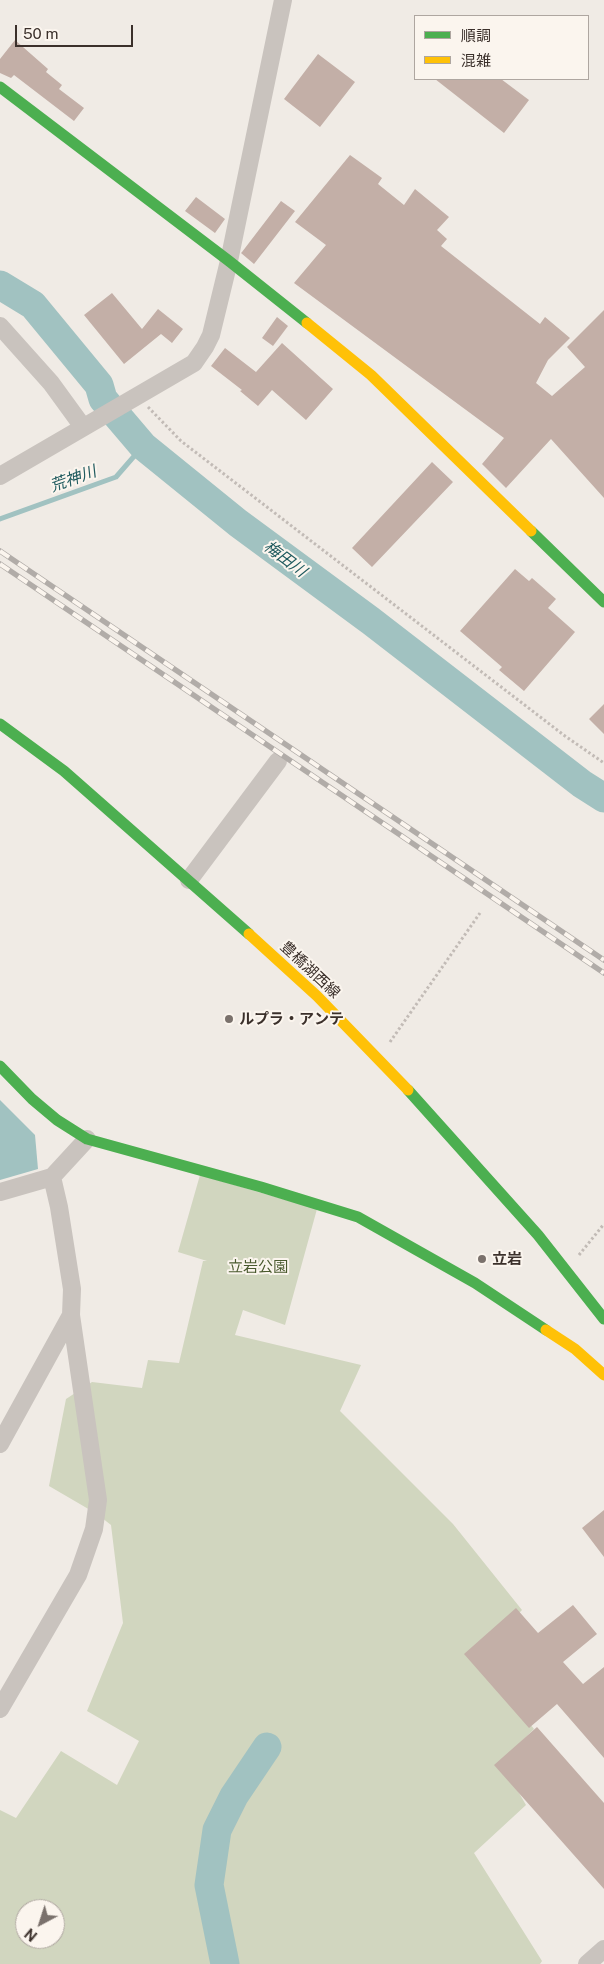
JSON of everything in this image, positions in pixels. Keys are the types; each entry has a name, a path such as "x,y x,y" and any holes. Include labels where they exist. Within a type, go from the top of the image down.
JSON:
{"street":[{"path":"0,476 194,363 211,335 229,261 282,0"},
{"path":"0,87 229,261 371,375 604,602"},
{"path":"0,326 51,382 86,426"},
{"name":"豊橋湖西線","path":"0,724 64,771 189,880 317,996 422,1105 525,1220 604,1319"},
{"path":"189,880 278,761"},
{"path":"0,1066 32,1099 57,1120 87,1139 261,1187 358,1217 475,1283 575,1349 604,1375"},
{"path":"0,1192 52,1177 87,1139"},
{"path":"0,1709 78,1575 94,1529 98,1500 71,1315 72,1289 59,1207 52,1177"},
{"path":"0,1444 71,1315"},
{"path":"588,1964 604,1949"}],"path":[{"path":"136,396 181,442 565,736 604,763"},
{"path":"378,1058 480,913"},
{"path":"566,1271 604,1224"}],"green space":[{"name":"立岩公園","path":"200,1175 317,1209 285,1325 243,1310 235,1335 361,1365 340,1411 453,1524 522,1610 477,1657 534,1729 501,1762 526,1805 474,1853 542,1961 540,1964 0,1964 0,1810 16,1818 61,1751 117,1785 139,1741 87,1711 123,1623 111,1525 97,1514 49,1486 66,1399 92,1382 142,1388 148,1360 179,1363 203,1261 207,1261 178,1252"}],"water":[{"path":"0,1100 35,1135 38,1169 0,1180"}],"building":[{"path":"15,40 48,69 46,72 62,85 59,89 84,108 74,121 14,75 11,78 0,73 0,59"},
{"path":"318,54 355,82 320,127 284,99"},
{"path":"436,80 502,80 529,100 504,133"},
{"path":"350,155 382,178 378,184 404,205 415,189 449,217 437,230 447,239 441,246 540,324 545,317 570,338 548,360 536,383 552,396 585,367 567,347 604,310 604,498 551,439 506,488 482,464 504,438 294,283 326,245 295,222"},
{"path":"196,197 225,219 215,233 185,211"},
{"path":"281,201 295,211 254,264 241,253"},
{"path":"112,293 142,329 158,309 183,329 172,343 161,334 124,364 84,315"},
{"path":"277,317 288,326 273,346 262,338"},
{"path":"282,343 333,389 306,420 272,390 258,406 240,391 242,390 211,366 225,348 256,372"},
{"path":"432,462 453,482 372,567 352,548"},
{"path":"515,569 529,581 532,578 556,599 548,608 575,632 524,691 499,670 502,667 460,631"},
{"path":"604,704 604,734 589,719"},
{"path":"604,1510 604,1557 582,1528"},
{"path":"573,1605 597,1634 563,1662 583,1684 604,1667 604,1758 557,1704 529,1728 464,1654 516,1608 538,1633"},
{"path":"537,1727 604,1803 604,1889 494,1765"}],"waterway":[{"name":"梅田川","path":"0,285 33,305 99,385 103,399 143,446 238,523 371,621 582,784 604,798"},
{"name":"荒神川","path":"0,519 116,477 143,446"},
{"path":"225,1964 209,1885 217,1830 234,1796 267,1747"}],"railway":[{"path":"0,551 604,960"},
{"path":"0,564 604,973"}],"traffic: fast":[{"path":"0,87 229,261 307,323"},
{"path":"531,531 604,602"},
{"path":"0,724 64,771 249,934"},
{"path":"0,1066 32,1099 57,1120 87,1139 261,1187 358,1217 475,1283 546,1330"},
{"path":"408,1090 538,1235 604,1319"}],"traffic: slow":[{"path":"307,323 371,375 531,531"},
{"path":"249,934 317,996 408,1090"},
{"path":"546,1330 575,1349 604,1375"}],"place":[{"name":"ルプラ・アンテ","path":"229,1019"},
{"name":"立岩","path":"482,1259"}]}
